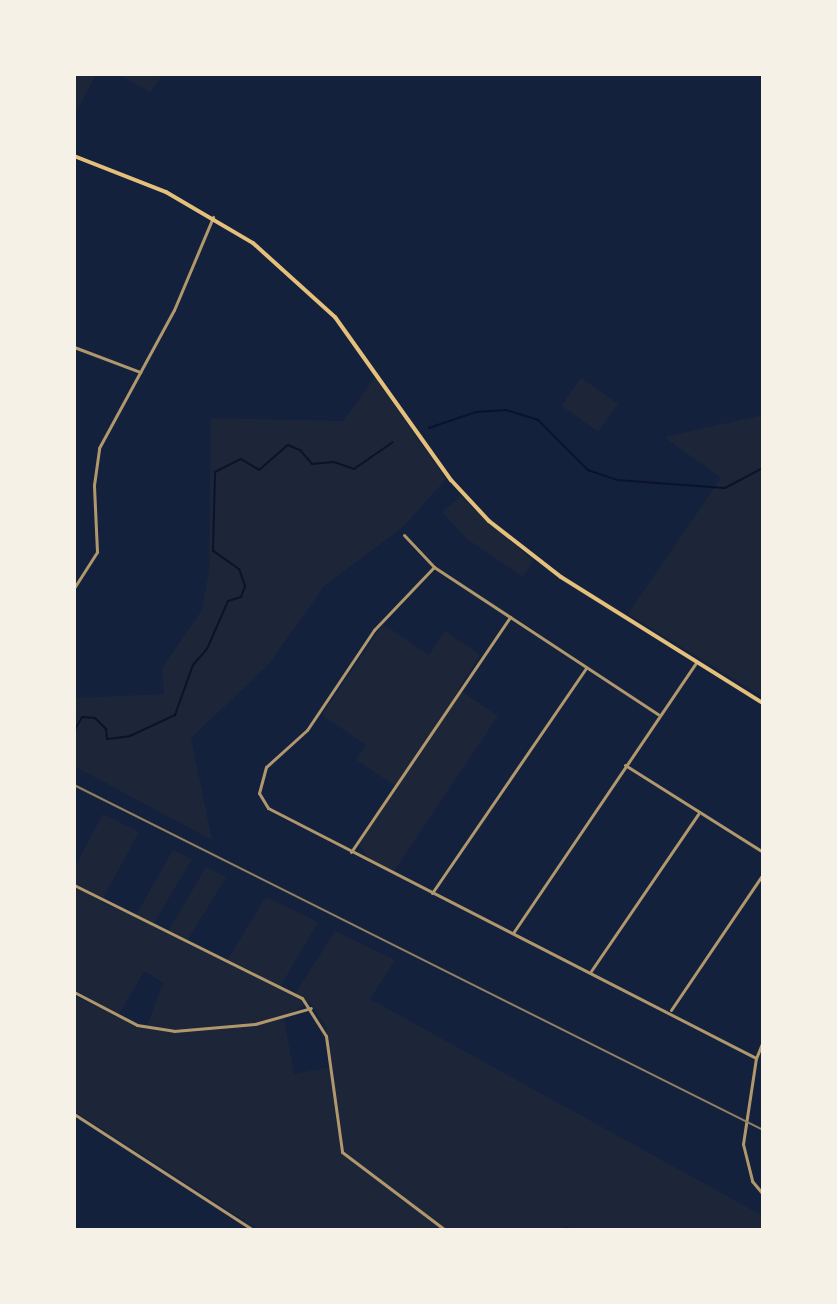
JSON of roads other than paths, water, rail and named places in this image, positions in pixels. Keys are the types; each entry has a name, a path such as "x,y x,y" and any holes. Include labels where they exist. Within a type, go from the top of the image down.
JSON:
{"main road":[{"path":"74,156 166,192 253,243 335,317 451,480 489,521 561,577 763,704"}],"street":[{"path":"74,588 97,552 94,485 99,448 174,310 213,217"},
{"path":"74,347 140,372"},
{"path":"404,535 434,567 658,714"},
{"path":"434,567 374,630 307,730 266,767 259,793 280,818 671,1010 756,1058"},
{"path":"351,852 510,617"},
{"path":"513,933 658,714 695,664"},
{"path":"432,893 586,667"},
{"path":"625,765 698,814 763,852"},
{"path":"591,971 698,814"},
{"path":"671,1010 763,874"},
{"path":"74,885 280,985 311,1008 326,1036 342,1152 445,1230"},
{"path":"74,992 121,1018 147,1028 186,1031 278,1020 311,1008"},
{"path":"763,1041 756,1058 743,1144 752,1181 763,1194"},
{"path":"74,1114 253,1230"}],"waterway":[{"path":"429,428 476,412 506,410 538,420 588,470 617,480 725,488 763,468"},
{"path":"74,731 82,717 95,718 106,729 107,739 130,736 175,715 193,665 207,649 228,601 241,597 245,586 239,569 213,551 215,472 241,459 259,470 288,445 300,450 312,464 334,462 354,469 393,442"}],"railway":[{"path":"74,785 763,1130"}]}
